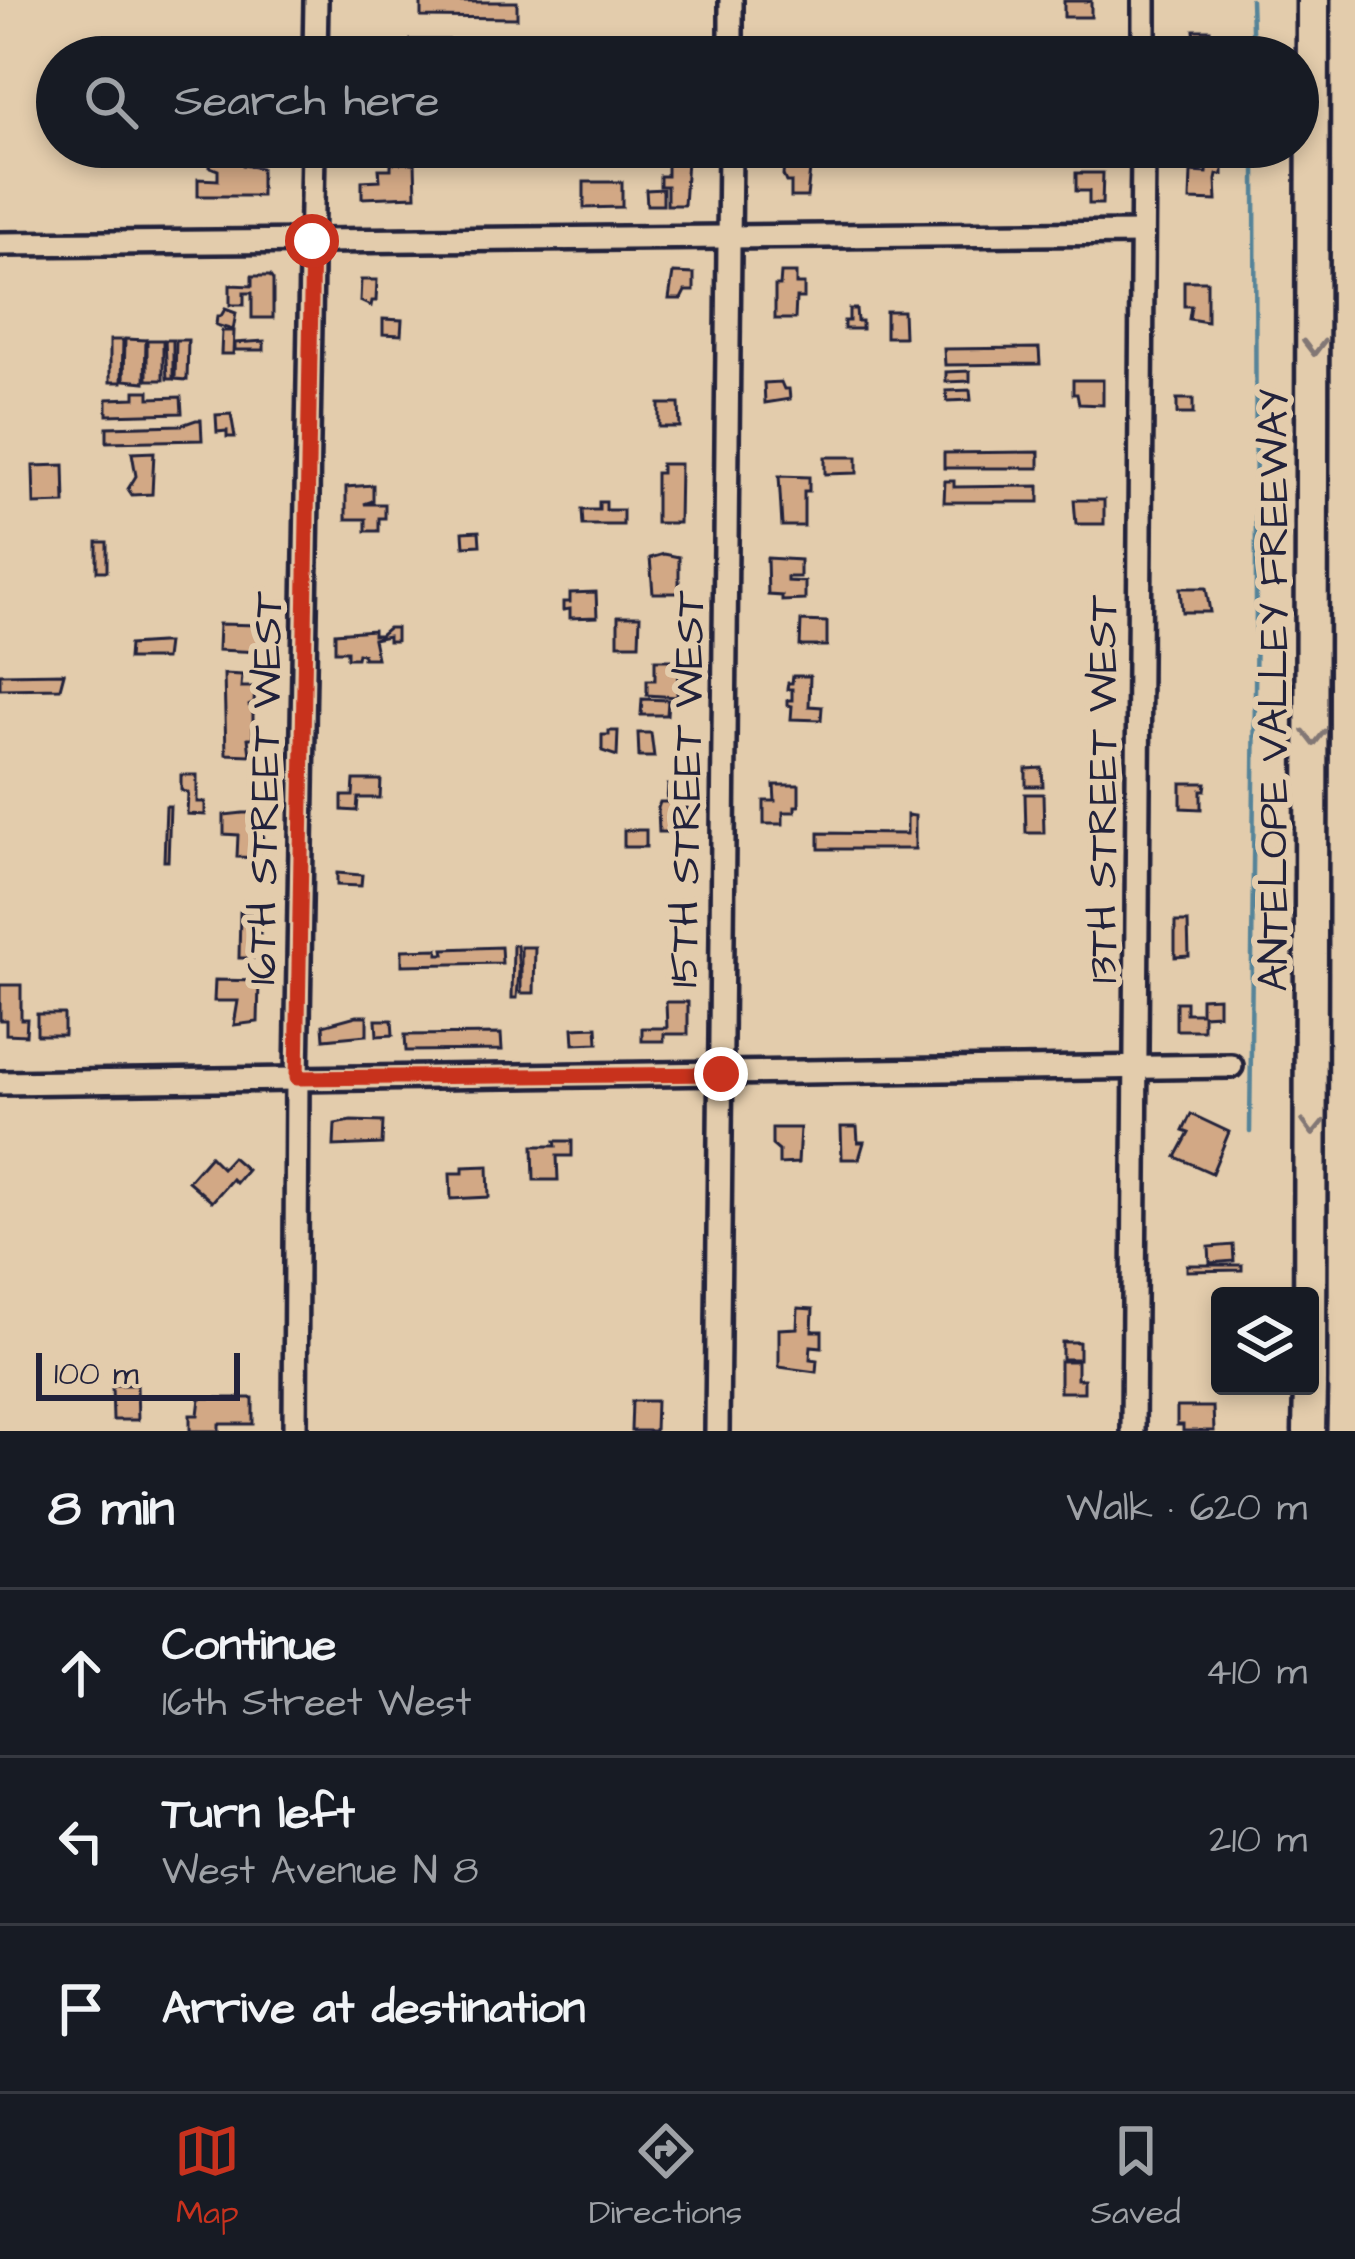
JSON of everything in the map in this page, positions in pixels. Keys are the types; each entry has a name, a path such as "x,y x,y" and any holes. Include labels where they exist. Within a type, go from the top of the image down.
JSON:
{"highway":[{"path":"1296,0 1298,36"},
{"name":"ANTELOPE VALLEY FREEWAY","path":"1312,36 1313,0"},
{"name":"ANTELOPE VALLEY FREEWAY","path":"1311,168 1311,1287"},
{"name":"ANTELOPE VALLEY FREEWAY","path":"1310,1395 1310,1431"}],"street":[{"path":"315,36 316,0"},
{"path":"731,0 731,36"},
{"path":"1144,0 1144,36"},
{"name":"16TH STREET WEST","path":"296,1431 297,1078 314,168"},
{"name":"15TH STREET WEST","path":"717,1431 730,168"},
{"name":"13TH STREET WEST","path":"1133,1431 1143,168"},
{"path":"0,244 1142,233"},
{"path":"0,1083 1231,1066"}],"building":[{"path":"1064,1 1091,1 1091,17 1064,17"},
{"path":"421,2 517,2 517,18 421,17"},
{"path":"1194,30 1210,30 1210,36 1194,36"},
{"path":"213,168 261,168 261,196 198,196 198,179 218,180 218,170"},
{"path":"415,168 416,196 362,198 362,181 380,180 379,169"},
{"path":"667,168 686,168 684,205 667,205 667,186 660,186 660,176 667,176"},
{"path":"784,168 810,168 807,197 791,197 791,182 783,175"},
{"path":"1207,168 1223,168 1216,180 1217,201 1190,200 1191,172 1207,173"},
{"path":"1076,173 1103,173 1102,204 1089,204 1089,191 1076,191"},
{"path":"584,182 622,182 622,207 584,208"},
{"path":"663,189 663,205 647,205 646,190"},
{"path":"673,273 694,274 694,291 685,291 681,299 669,299"},
{"path":"781,273 796,273 796,284 804,284 804,298 796,298 795,319 775,319 775,286 780,286"},
{"path":"252,276 273,280 273,318 252,318 252,293 244,293 244,305 230,305 230,285 252,286"},
{"path":"361,280 377,280 376,301 371,306 360,301"},
{"path":"1184,281 1207,281 1207,322 1189,319 1191,306 1184,306"},
{"path":"225,309 236,313 233,330 216,325"},
{"path":"849,309 856,309 862,329 844,329"},
{"path":"886,311 903,311 904,337 886,337"},
{"path":"383,319 402,320 401,335 383,334"},
{"path":"222,331 234,331 233,354 221,354"},
{"path":"125,339 146,340 145,382 124,380"},
{"path":"110,340 123,340 122,382 110,382"},
{"path":"147,340 163,340 163,380 147,380"},
{"path":"165,340 173,340 173,379 167,379"},
{"path":"176,340 188,340 187,380 175,379"},
{"path":"264,341 264,350 235,350 235,343"},
{"path":"1039,348 1040,364 945,365 944,349"},
{"path":"970,371 970,381 946,382 946,372"},
{"path":"1073,380 1103,380 1103,405 1079,404"},
{"path":"781,382 789,389 790,399 765,403 764,383"},
{"path":"970,390 971,400 947,401 946,391"},
{"path":"135,391 149,391 149,398 181,397 182,413 107,415 107,399 135,398"},
{"path":"1177,399 1193,399 1193,414 1177,414"},
{"path":"659,404 679,404 680,427 659,427"},
{"path":"231,414 235,437 227,437 227,431 217,432 216,415"},
{"path":"201,420 202,440 107,442 107,427 182,425"},
{"path":"154,452 152,494 132,495 128,489 136,476 132,453"},
{"path":"1039,452 1039,468 944,468 944,453"},
{"path":"825,457 857,457 857,473 825,474"},
{"path":"661,464 680,464 679,523 656,523 656,473 661,473"},
{"path":"64,465 65,503 34,504 33,466"},
{"path":"779,476 809,477 804,526 782,526"},
{"path":"945,481 954,481 954,487 1039,486 1039,502 944,502"},
{"path":"373,485 373,501 364,504 385,504 385,518 379,518 379,531 366,531 366,519 346,519 346,487"},
{"path":"1074,500 1104,500 1104,524 1076,524"},
{"path":"599,502 606,502 606,510 623,510 623,525 583,525 582,510 599,510"},
{"path":"479,531 480,545 464,546 463,532"},
{"path":"97,542 107,542 107,571 97,571"},
{"path":"679,557 679,593 653,593 650,558"},
{"path":"767,558 800,560 800,577 787,577 787,581 805,582 805,600 782,601 782,596 768,595"},
{"path":"1180,588 1206,588 1210,612 1182,612"},
{"path":"596,592 597,617 570,618 570,609 563,610 570,593"},
{"path":"618,616 640,616 639,644 618,644"},
{"path":"801,621 827,622 827,646 800,646"},
{"path":"219,624 259,625 261,652 218,650"},
{"path":"396,628 396,641 388,641 388,636 373,639 377,658 358,653 357,658 347,658 347,651 335,651 335,633 373,630 373,635 380,635"},
{"path":"167,643 165,659 128,659 129,645"},
{"path":"655,660 678,660 677,697 647,695 647,680 655,680"},
{"path":"64,673 60,688 0,689 0,674"},
{"path":"224,674 242,675 241,687 255,687 254,703 248,706 253,706 250,755 226,754"},
{"path":"793,676 810,676 809,706 822,707 821,720 791,719 792,706 787,700 792,700 792,689 787,689"},
{"path":"642,699 668,700 667,715 641,715"},
{"path":"618,731 617,756 602,751 602,735"},
{"path":"638,733 651,733 654,757 639,757"},
{"path":"1042,768 1043,786 1026,786 1026,769"},
{"path":"181,775 197,775 197,802 205,802 205,815 187,814 188,793 181,790"},
{"path":"354,780 381,780 380,798 358,798 357,811 342,810 342,796 353,796"},
{"path":"1181,783 1206,783 1201,809 1181,808"},
{"path":"668,785 686,786 688,824 669,824 668,832 659,832 658,808 660,802 667,802"},
{"path":"774,785 799,785 799,806 795,812 783,812 783,824 764,824 764,801 775,801"},
{"path":"1025,794 1043,794 1044,833 1026,833"},
{"path":"166,806 170,806 168,861 164,861"},
{"path":"259,813 262,858 237,857 238,835 224,834 224,815"},
{"path":"907,815 915,816 915,849 819,849 819,833 907,834"},
{"path":"624,830 646,830 646,847 624,847"},
{"path":"337,873 362,875 361,886 337,885"},
{"path":"240,912 256,913 260,958 239,958"},
{"path":"1175,922 1188,922 1189,956 1175,957"},
{"path":"513,945 517,945 519,971 517,998 512,998"},
{"path":"501,947 502,963 402,965 402,950 438,949 438,954 445,954 444,949"},
{"path":"521,947 535,947 534,993 521,993"},
{"path":"215,980 259,981 258,1022 234,1025 238,1001 214,1001"},
{"path":"0,985 21,985 26,1035 6,1034 6,1020 0,1020"},
{"path":"1218,997 1218,1014 1203,1015 1203,1030 1176,1030 1176,1002 1186,1002 1186,1013 1201,1013 1201,998"},
{"path":"666,1002 688,1002 688,1034 664,1034 664,1041 642,1041 642,1028 667,1028"},
{"path":"37,1014 64,1014 64,1035 37,1035"},
{"path":"367,1016 367,1035 324,1039 323,1025"},
{"path":"376,1020 392,1020 393,1035 377,1036"},
{"path":"597,1027 598,1043 574,1044 573,1028"},
{"path":"501,1034 502,1050 406,1051 405,1035"},
{"path":"1191,1114 1229,1132 1212,1173 1176,1157 1189,1133 1183,1131"},
{"path":"383,1122 382,1144 334,1146 335,1124"},
{"path":"841,1127 857,1127 858,1142 864,1142 859,1159 842,1159"},
{"path":"772,1128 800,1128 798,1163 779,1164"},
{"path":"555,1141 572,1141 572,1156 557,1156 558,1180 534,1180 533,1146 556,1146"},
{"path":"210,1156 222,1168 232,1157 247,1170 212,1202 188,1181"},
{"path":"488,1166 489,1197 451,1199 450,1173"},
{"path":"1233,1245 1234,1261 1210,1263 1209,1247"},
{"path":"1187,1265 1242,1265 1242,1270 1187,1271"},
{"path":"798,1308 813,1309 812,1331 822,1331 822,1347 811,1346 816,1372 779,1367 779,1329 797,1328"},
{"path":"1062,1342 1079,1342 1079,1359 1062,1359"},
{"path":"1060,1361 1077,1361 1077,1379 1084,1379 1084,1392 1060,1392"},
{"path":"112,1385 137,1385 138,1420 113,1420"},
{"path":"200,1398 253,1398 253,1424 219,1424 219,1431 190,1431 190,1415 198,1415"},
{"path":"632,1401 656,1401 655,1431 631,1431"},
{"path":"1177,1407 1213,1407 1214,1431 1183,1431 1183,1425 1177,1425"}],"waterway":[{"path":"1251,0 1252,36"},
{"path":"1250,1132 1255,168"}],"route":[{"path":"312,241 297,1078 721,1074"}]}
